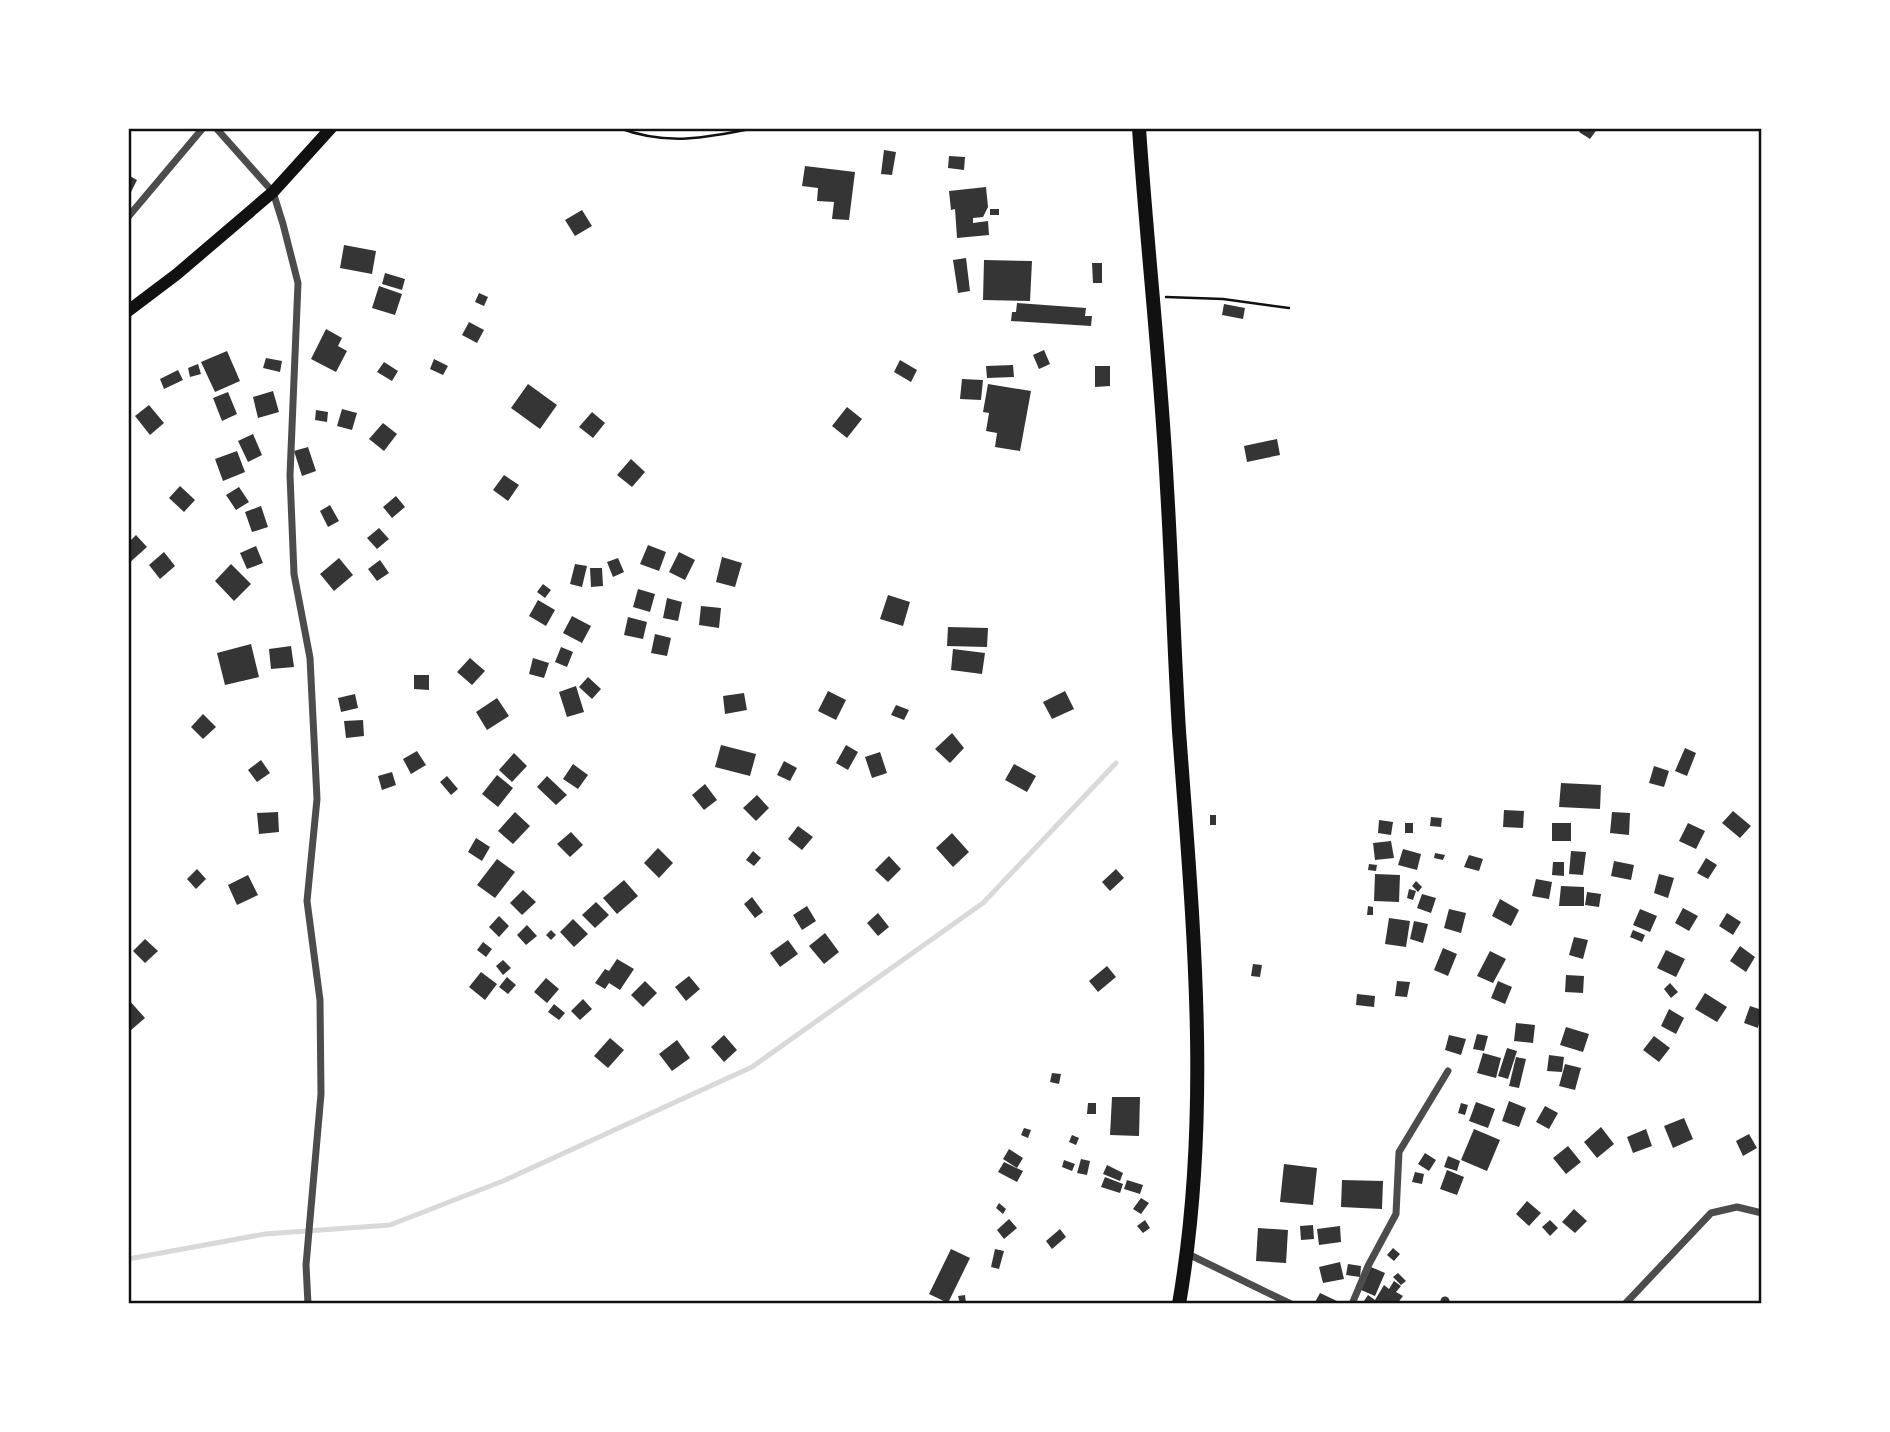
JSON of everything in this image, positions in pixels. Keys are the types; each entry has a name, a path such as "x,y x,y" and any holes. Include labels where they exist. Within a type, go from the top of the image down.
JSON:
{"highway":[{"path":"1139,128 1167,487 1174,650 1197,981 1198,1121 1188,1254 1179,1304"}],"main road":[{"path":"128,311 177,274 273,192 331,128"}],"street":[{"path":"128,217 203,128"},
{"path":"216,128 273,192 298,283 290,475 293,574 310,658 317,799 307,901 320,1000 321,1094 306,1265 307,1304"},
{"path":"1352,1304 1368,1266 1396,1214 1399,1152 1448,1071"},
{"path":"1625,1304 1711,1213 1737,1207 1762,1213"},
{"path":"1188,1254 1292,1304"}],"path":[{"path":"619,128 635,134 694,140 755,128"},
{"path":"1153,297 1223,299 1289,308"}],"building":[{"path":"1582,128 1598,128 1590,139 1579,132"},
{"path":"884,150 896,152 892,175 881,174"},
{"path":"949,156 965,157 964,170 948,168"},
{"path":"805,166 855,172 849,220 832,219 834,202 817,201 818,188 802,186"},
{"path":"128,175 137,180 128,198"},
{"path":"986,187 988,207 983,217 973,218 973,223 988,221 989,235 957,238 955,209 951,210 949,191"},
{"path":"990,209 999,209 999,215 990,215"},
{"path":"582,210 592,226 575,236 565,220"},
{"path":"344,245 376,251 372,274 340,268"},
{"path":"966,258 970,291 958,293 953,260"},
{"path":"984,260 1032,261 1030,301 983,300"},
{"path":"1092,263 1102,263 1102,283 1093,283"},
{"path":"385,273 405,279 402,290 382,284"},
{"path":"379,286 402,294 395,315 372,308"},
{"path":"479,293 488,297 484,306 475,302"},
{"path":"1017,303 1086,308 1085,316 1092,316 1091,326 1011,321"},
{"path":"1224,304 1245,308 1243,319 1222,315"},
{"path":"469,322 484,330 477,343 462,335"},
{"path":"326,329 342,338 338,346 347,351 336,372 311,359"},
{"path":"1044,350 1050,364 1039,369 1033,355"},
{"path":"227,351 240,381 215,392 201,362"},
{"path":"266,358 282,361 280,372 263,368"},
{"path":"434,359 448,366 443,375 430,369"},
{"path":"900,360 917,370 911,382 894,372"},
{"path":"384,362 398,371 392,381 377,372"},
{"path":"198,364 201,374 190,377 188,368"},
{"path":"1013,365 1014,377 987,378 986,366"},
{"path":"1095,366 1110,366 1110,386 1095,387"},
{"path":"178,370 183,380 164,389 160,379"},
{"path":"962,379 983,380 981,400 960,399"},
{"path":"528,384 557,405 540,429 511,408"},
{"path":"988,384 1031,391 1020,451 995,447 997,433 986,431 989,413 983,412"},
{"path":"273,391 279,412 258,418 253,397"},
{"path":"228,392 237,414 222,421 213,398"},
{"path":"149,405 164,423 150,435 135,416"},
{"path":"847,407 862,419 847,438 832,426"},
{"path":"342,409 357,413 352,430 337,426"},
{"path":"316,410 328,412 327,422 315,420"},
{"path":"592,412 605,423 593,438 579,427"},
{"path":"383,423 397,434 384,451 369,439"},
{"path":"253,434 262,455 248,462 238,441"},
{"path":"1277,439 1280,455 1247,462 1244,446"},
{"path":"308,447 316,471 302,476 294,451"},
{"path":"237,451 245,472 223,481 215,459"},
{"path":"631,459 645,472 632,487 617,475"},
{"path":"504,475 519,485 508,501 493,490"},
{"path":"180,486 195,500 184,512 169,498"},
{"path":"239,487 249,502 236,510 226,495"},
{"path":"396,496 405,507 392,518 383,507"},
{"path":"330,505 339,521 328,527 320,511"},
{"path":"261,506 268,527 252,532 245,512"},
{"path":"379,528 389,539 377,549 367,538"},
{"path":"136,535 147,547 128,564 128,543"},
{"path":"648,545 666,552 659,571 640,564"},
{"path":"256,546 263,563 247,569 240,553"},
{"path":"164,552 175,566 160,579 149,565"},
{"path":"679,552 695,560 685,580 669,572"},
{"path":"722,557 742,563 735,587 716,582"},
{"path":"339,558 353,575 334,591 320,574"},
{"path":"618,558 624,572 613,577 607,562"},
{"path":"380,560 389,573 377,581 368,569"},
{"path":"231,564 251,584 234,601 215,581"},
{"path":"575,564 587,566 582,587 570,584"},
{"path":"590,568 602,568 603,586 591,587"},
{"path":"543,584 551,590 545,598 537,592"},
{"path":"638,589 655,594 650,612 633,607"},
{"path":"888,595 910,602 903,626 880,619"},
{"path":"667,598 682,602 678,621 663,618"},
{"path":"538,600 555,610 546,626 529,616"},
{"path":"701,606 721,608 719,628 699,625"},
{"path":"572,616 591,626 582,643 563,633"},
{"path":"628,617 647,622 643,639 624,635"},
{"path":"948,627 988,628 987,647 947,646"},
{"path":"655,634 671,638 667,656 651,653"},
{"path":"251,644 259,677 225,685 217,653"},
{"path":"291,646 294,667 271,669 269,649"},
{"path":"561,647 573,652 567,667 555,662"},
{"path":"953,649 985,653 982,674 951,670"},
{"path":"470,658 485,671 472,685 457,672"},
{"path":"533,658 549,663 544,678 529,674"},
{"path":"414,675 429,675 429,690 414,689"},
{"path":"588,677 601,689 592,699 579,687"},
{"path":"576,686 584,712 567,717 559,692"},
{"path":"828,691 846,700 836,720 818,711"},
{"path":"1065,691 1074,709 1052,719 1043,702"},
{"path":"744,693 747,710 725,714 723,696"},
{"path":"355,694 358,708 341,712 338,698"},
{"path":"497,698 509,716 487,730 476,712"},
{"path":"896,705 909,710 904,720 891,715"},
{"path":"203,714 216,727 203,739 191,727"},
{"path":"363,720 364,736 346,738 344,721"},
{"path":"952,733 964,748 950,763 935,749"},
{"path":"721,745 756,754 750,776 715,767"},
{"path":"846,745 858,752 848,770 836,763"},
{"path":"1685,748 1696,753 1687,776 1675,771"},
{"path":"417,751 426,765 411,774 403,759"},
{"path":"880,752 887,773 872,778 865,757"},
{"path":"514,753 527,766 512,782 499,770"},
{"path":"261,760 270,773 257,782 248,770"},
{"path":"784,761 797,768 790,781 777,775"},
{"path":"573,764 588,775 578,789 563,779"},
{"path":"1014,764 1036,776 1027,792 1005,780"},
{"path":"1654,766 1669,771 1664,787 1649,783"},
{"path":"392,772 396,785 382,790 378,776"},
{"path":"497,775 513,788 498,807 482,794"},
{"path":"447,776 458,789 451,795 440,782"},
{"path":"547,776 567,795 556,805 537,787"},
{"path":"1561,783 1601,785 1600,809 1559,807"},
{"path":"705,784 717,800 704,810 692,795"},
{"path":"757,795 769,808 756,821 743,808"},
{"path":"1504,810 1524,811 1523,828 1503,827"},
{"path":"1733,811 1751,826 1740,838 1722,823"},
{"path":"278,812 279,832 259,834 257,813"},
{"path":"515,812 530,826 513,844 498,831"},
{"path":"1612,812 1630,813 1629,835 1610,833"},
{"path":"1210,815 1216,815 1216,825 1210,825"},
{"path":"1431,817 1442,818 1441,827 1430,826"},
{"path":"1379,820 1393,822 1391,835 1378,833"},
{"path":"1405,823 1413,823 1413,833 1405,833"},
{"path":"1552,823 1571,823 1571,841 1552,841"},
{"path":"1688,823 1705,831 1696,849 1679,841"},
{"path":"798,826 813,837 802,850 788,839"},
{"path":"571,832 583,845 570,857 557,844"},
{"path":"952,833 969,852 953,867 936,848"},
{"path":"476,838 490,847 482,861 468,852"},
{"path":"1391,841 1394,858 1375,860 1373,843"},
{"path":"658,848 673,863 659,878 644,863"},
{"path":"1403,849 1421,854 1417,870 1398,865"},
{"path":"753,851 761,858 754,866 746,860"},
{"path":"1571,851 1586,852 1583,875 1569,874"},
{"path":"1435,853 1445,855 1443,860 1434,858"},
{"path":"1469,855 1483,859 1479,871 1464,867"},
{"path":"889,856 901,869 888,882 875,870"},
{"path":"1706,858 1717,865 1708,879 1697,873"},
{"path":"497,859 515,872 495,898 477,885"},
{"path":"1614,861 1634,865 1631,880 1611,876"},
{"path":"1553,862 1564,862 1564,876 1552,875"},
{"path":"1369,864 1377,865 1376,871 1368,870"},
{"path":"197,869 206,879 196,889 187,879"},
{"path":"1116,869 1124,878 1110,891 1102,882"},
{"path":"1375,874 1400,875 1399,902 1374,901"},
{"path":"1659,874 1674,878 1668,898 1654,893"},
{"path":"248,875 258,895 237,905 228,885"},
{"path":"1536,879 1552,882 1549,899 1532,896"},
{"path":"624,880 638,896 617,914 603,898"},
{"path":"1416,881 1422,887 1418,892 1412,886"},
{"path":"1561,886 1584,887 1584,906 1559,906"},
{"path":"1409,889 1416,891 1413,900 1407,898"},
{"path":"523,890 536,902 522,915 510,903"},
{"path":"1587,892 1601,894 1599,907 1585,905"},
{"path":"1422,894 1436,898 1431,913 1417,908"},
{"path":"752,897 763,912 755,918 744,904"},
{"path":"1500,899 1519,910 1511,926 1492,916"},
{"path":"596,902 609,915 595,928 582,915"},
{"path":"807,906 816,921 802,930 793,915"},
{"path":"1368,906 1373,907 1373,915 1367,915"},
{"path":"1683,908 1698,916 1689,931 1675,923"},
{"path":"1449,909 1466,913 1461,933 1444,928"},
{"path":"1640,909 1657,916 1650,932 1633,925"},
{"path":"878,913 889,927 878,936 867,923"},
{"path":"1727,913 1741,922 1733,935 1719,926"},
{"path":"499,916 509,926 499,937 489,927"},
{"path":"1389,918 1410,921 1406,947 1385,944"},
{"path":"573,919 588,934 574,947 560,932"},
{"path":"1414,921 1428,924 1423,943 1410,939"},
{"path":"527,925 537,936 526,945 517,935"},
{"path":"551,930 556,935 551,940 546,935"},
{"path":"1633,930 1645,935 1642,942 1630,937"},
{"path":"825,933 839,952 824,964 809,946"},
{"path":"1574,937 1588,940 1583,959 1569,955"},
{"path":"145,939 158,951 145,963 133,951"},
{"path":"788,940 798,954 780,967 770,953"},
{"path":"483,942 492,949 486,957 477,950"},
{"path":"1740,946 1755,957 1746,972 1730,961"},
{"path":"1443,948 1457,954 1448,976 1434,970"},
{"path":"1666,950 1685,959 1676,977 1657,968"},
{"path":"1490,951 1506,959 1493,983 1477,976"},
{"path":"617,959 634,969 620,990 609,983 605,989 595,983 605,969 609,971"},
{"path":"503,960 511,968 503,975 496,966"},
{"path":"1253,964 1262,965 1260,977 1251,976"},
{"path":"1107,966 1116,977 1098,992 1089,981"},
{"path":"481,972 497,984 485,1000 469,987"},
{"path":"1566,975 1584,976 1583,993 1565,992"},
{"path":"689,976 700,989 686,1001 675,987"},
{"path":"507,977 516,985 508,994 499,987"},
{"path":"546,978 559,989 547,1003 534,992"},
{"path":"645,981 657,993 643,1007 631,995"},
{"path":"1397,981 1410,982 1407,997 1395,996"},
{"path":"1498,981 1512,987 1505,1004 1491,998"},
{"path":"1670,983 1678,992 1671,998 1664,989"},
{"path":"1705,993 1727,1007 1717,1022 1695,1009"},
{"path":"1357,994 1375,996 1374,1007 1356,1005"},
{"path":"128,999 145,1018 130,1031 128,1028"},
{"path":"583,999 592,1009 580,1020 571,1011"},
{"path":"554,1004 565,1013 559,1020 548,1012"},
{"path":"1750,1006 1762,1010 1758,1028 1744,1023"},
{"path":"1669,1009 1684,1018 1676,1034 1661,1026"},
{"path":"1516,1023 1535,1025 1533,1043 1514,1041"},
{"path":"1566,1027 1589,1034 1583,1052 1560,1045"},
{"path":"1477,1034 1488,1036 1484,1051 1473,1049"},
{"path":"724,1035 737,1050 724,1062 711,1047"},
{"path":"1449,1035 1466,1039 1461,1055 1445,1050"},
{"path":"1654,1036 1670,1048 1659,1062 1643,1050"},
{"path":"610,1038 624,1050 608,1068 594,1056"},
{"path":"677,1040 690,1058 672,1071 659,1054"},
{"path":"1507,1048 1517,1051 1508,1079 1498,1076"},
{"path":"1483,1053 1501,1058 1496,1078 1477,1073"},
{"path":"1549,1055 1564,1057 1562,1072 1547,1071"},
{"path":"1516,1057 1526,1059 1519,1088 1509,1086"},
{"path":"1565,1064 1581,1068 1575,1090 1559,1086"},
{"path":"1052,1073 1061,1074 1059,1084 1050,1082"},
{"path":"1112,1097 1140,1097 1139,1136 1110,1135"},
{"path":"1509,1101 1526,1108 1519,1127 1502,1121"},
{"path":"1476,1102 1495,1109 1488,1128 1469,1121"},
{"path":"1088,1103 1096,1103 1096,1114 1087,1114"},
{"path":"1461,1103 1468,1105 1465,1115 1458,1113"},
{"path":"1545,1106 1558,1113 1549,1129 1536,1122"},
{"path":"1684,1118 1693,1139 1673,1148 1664,1126"},
{"path":"1601,1127 1614,1144 1597,1158 1584,1142"},
{"path":"1024,1128 1031,1130 1028,1138 1021,1135"},
{"path":"1474,1129 1500,1140 1487,1171 1461,1160"},
{"path":"1646,1129 1652,1146 1633,1153 1627,1137"},
{"path":"1749,1134 1757,1148 1743,1156 1736,1141"},
{"path":"1072,1135 1079,1138 1076,1145 1069,1142"},
{"path":"1568,1146 1581,1162 1566,1174 1553,1158"},
{"path":"1009,1149 1023,1158 1017,1168 1003,1159"},
{"path":"1425,1153 1436,1160 1429,1171 1418,1164"},
{"path":"1448,1156 1460,1161 1457,1171 1444,1167"},
{"path":"1081,1159 1090,1161 1087,1175 1077,1173"},
{"path":"1064,1160 1075,1164 1072,1171 1062,1167"},
{"path":"1004,1162 1023,1171 1017,1182 998,1172"},
{"path":"1284,1164 1317,1168 1313,1205 1280,1202"},
{"path":"1107,1165 1123,1173 1120,1181 1103,1174"},
{"path":"1447,1170 1464,1177 1457,1195 1440,1189"},
{"path":"1415,1172 1424,1174 1422,1184 1412,1182"},
{"path":"1105,1177 1123,1184 1120,1193 1101,1187"},
{"path":"1127,1180 1143,1185 1140,1194 1124,1189"},
{"path":"1342,1180 1383,1181 1382,1209 1341,1207"},
{"path":"1141,1198 1149,1203 1141,1214 1133,1209"},
{"path":"1527,1201 1541,1213 1529,1226 1516,1214"},
{"path":"999,1203 1006,1209 1003,1214 996,1208"},
{"path":"1574,1209 1587,1221 1575,1233 1562,1222"},
{"path":"1009,1219 1017,1228 1004,1239 997,1230"},
{"path":"1145,1220 1150,1228 1143,1233 1137,1226"},
{"path":"1550,1220 1558,1228 1550,1236 1542,1227"},
{"path":"1313,1225 1314,1239 1301,1240 1300,1226"},
{"path":"1340,1226 1341,1242 1319,1245 1317,1229"},
{"path":"1258,1228 1288,1230 1286,1263 1256,1261"},
{"path":"1060,1229 1066,1237 1052,1249 1046,1241"},
{"path":"1393,1248 1400,1254 1394,1261 1387,1255"},
{"path":"951,1249 970,1258 948,1303 929,1294"},
{"path":"995,1249 1004,1251 999,1269 991,1267"},
{"path":"1340,1262 1344,1279 1323,1283 1319,1267"},
{"path":"1348,1264 1361,1266 1360,1277 1346,1275"},
{"path":"1371,1267 1385,1273 1375,1296 1361,1290"},
{"path":"1398,1273 1406,1281 1401,1285 1393,1277"},
{"path":"1394,1281 1401,1286 1396,1292 1403,1296 1397,1304 1362,1304 1368,1295 1375,1300 1384,1285 1389,1289"},
{"path":"1320,1293 1339,1302 1338,1304 1314,1304"},
{"path":"965,1295 966,1304 960,1304 958,1296"},
{"path":"1445,1297 1449,1301 1445,1305 1441,1301"}],"waterway":[{"path":"128,1259 265,1234 390,1225 503,1181 752,1067 983,903 1116,763"}]}
